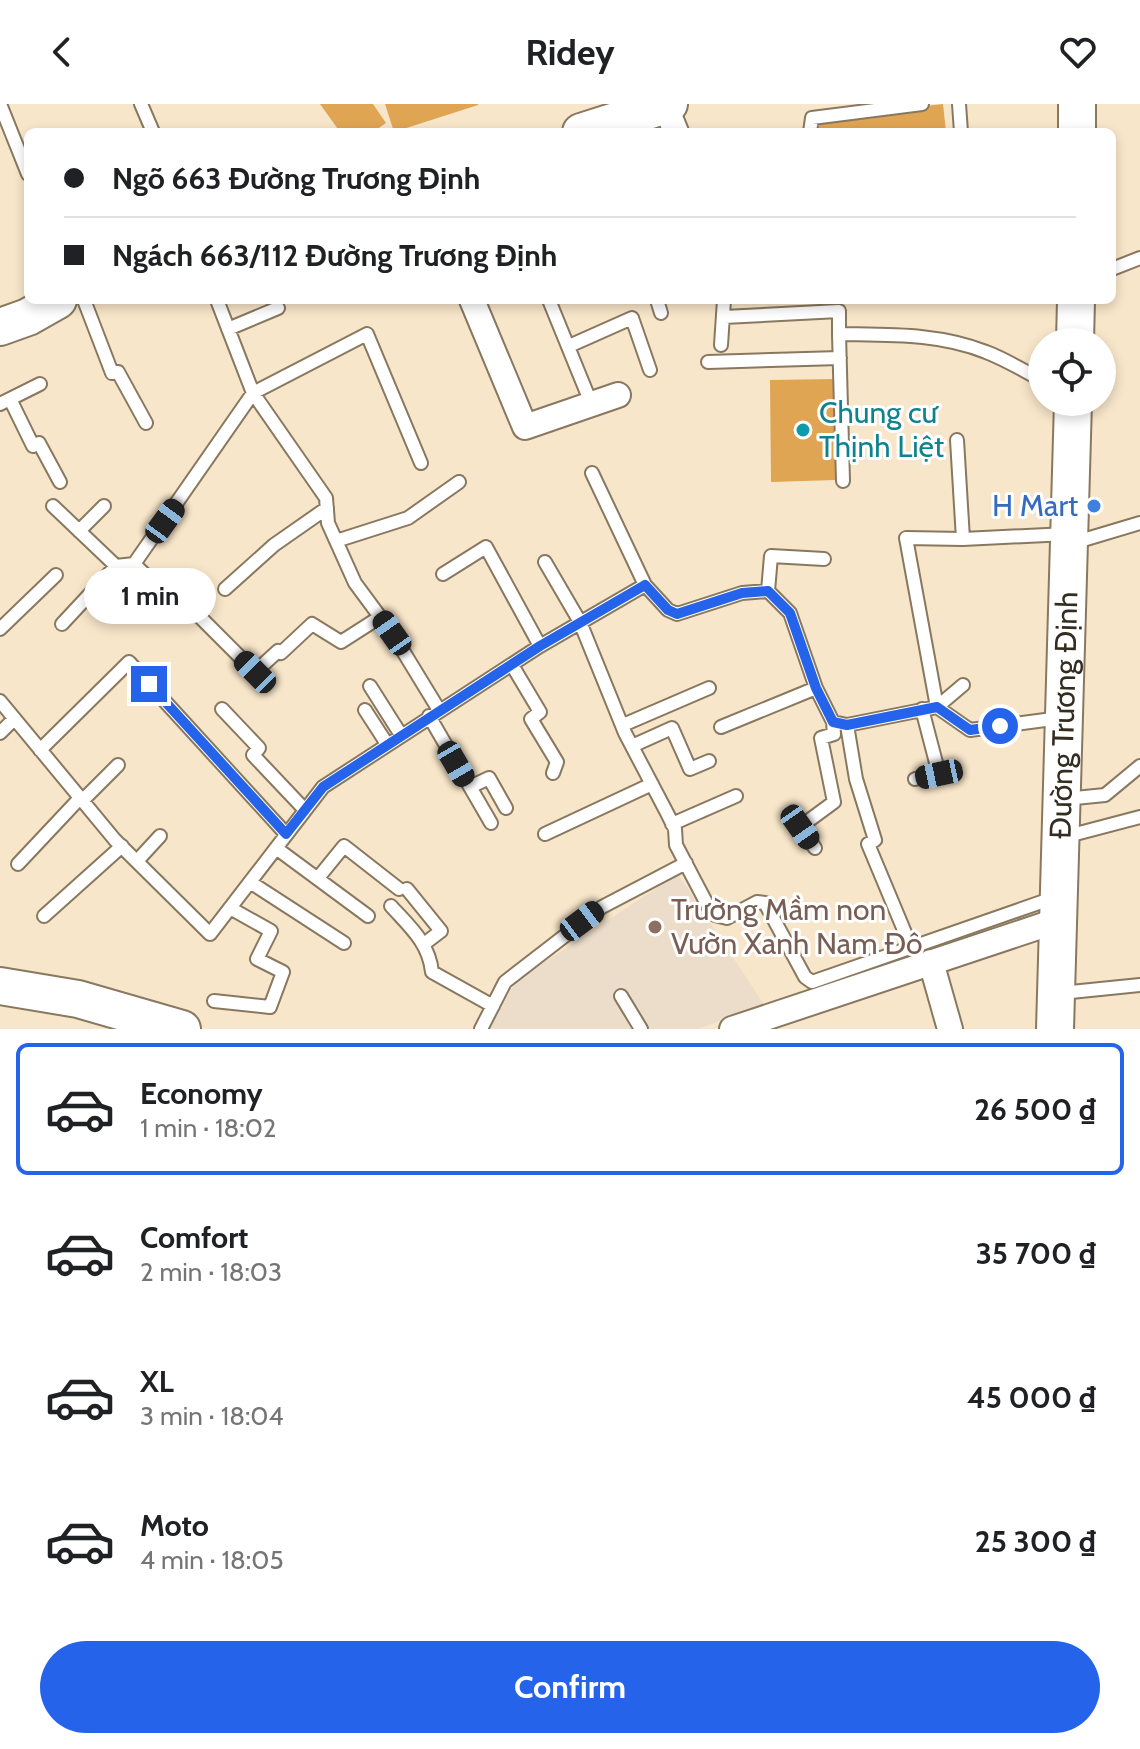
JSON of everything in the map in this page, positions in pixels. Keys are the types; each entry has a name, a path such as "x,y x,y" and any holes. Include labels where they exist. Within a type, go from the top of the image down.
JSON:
{"main road":[{"path":"1077,104 1077,128"},
{"path":"607,128 670,114"},
{"path":"0,327 28,317 51,304"},
{"path":"1075,328 1076,304"},
{"name":"Đường Trương Định","path":"1055,1029 1073,416"},
{"path":"0,986 78,999 182,1029"}],"street":[{"path":"474,304 525,427 618,395"},
{"path":"732,1029 931,962 1059,908"},
{"path":"931,962 950,1029"}],"lane":[{"path":"0,104 24,164"},
{"path":"141,104 151,128"},
{"path":"811,128 812,118 922,104"},
{"path":"959,104 961,128"},
{"path":"1116,268 1140,259"},
{"path":"86,304 112,373 118,372 146,423"},
{"path":"219,304 253,393 326,498 328,523 355,583 380,617 491,823"},
{"path":"551,304 591,403"},
{"path":"721,345 724,304"},
{"path":"228,329 278,308"},
{"path":"724,317 839,311 843,481"},
{"path":"569,346 632,318 650,370"},
{"path":"62,624 116,566 134,564 253,393 367,334 421,463"},
{"path":"839,334 946,340 987,352 1028,373"},
{"path":"708,362 840,358"},
{"path":"40,384 5,401 33,446 39,443 60,482"},
{"path":"957,440 963,539"},
{"path":"592,473 645,585 668,610 677,614 742,593 768,591 790,613 816,688 833,722 834,734 821,738 834,802 800,827 815,848"},
{"path":"336,541 408,518 459,482"},
{"path":"53,506 116,566"},
{"path":"79,531 104,506"},
{"path":"225,589 274,545 327,508"},
{"path":"1064,718 970,730 937,707 906,538 1070,539 1140,523"},
{"path":"443,574 486,547 540,646"},
{"path":"768,591 771,556 824,559"},
{"path":"545,562 580,622 632,746 672,824 676,845 708,906 715,915 727,918 757,902 765,903 805,977 812,982 911,947 1059,908"},
{"path":"134,564 175,603"},
{"path":"0,629 56,575"},
{"path":"0,701 122,846 210,934 323,787 540,646 645,585"},
{"path":"190,607 255,672 312,624 341,642 380,617"},
{"path":"40,750 133,657 286,834"},
{"path":"512,665 540,712 531,719 557,762 553,773"},
{"path":"833,722 847,725 937,707 963,685"},
{"path":"370,686 401,735"},
{"path":"623,725 709,688"},
{"path":"721,727 816,688"},
{"path":"222,709 259,748 253,755 305,810"},
{"path":"915,779 939,774 922,709"},
{"path":"365,710 387,744"},
{"path":"0,733 14,719"},
{"path":"847,725 856,779 875,840 868,844 911,947"},
{"path":"632,746 672,728 690,769 709,761"},
{"path":"18,864 118,765"},
{"path":"1062,800 1105,795 1140,766"},
{"path":"470,787 489,778 506,808"},
{"path":"545,834 652,784"},
{"path":"672,824 736,796"},
{"path":"1061,838 1140,817"},
{"path":"137,861 160,836"},
{"path":"44,916 122,846"},
{"path":"318,878 344,846 403,889 441,931 424,944"},
{"path":"276,848 368,916"},
{"path":"481,1029 505,982 602,907 686,863"},
{"path":"250,882 344,943"},
{"path":"391,906 424,944 430,955 432,972 493,1006"},
{"path":"214,1001 270,1007 283,972 254,964 271,931 230,908"},
{"path":"1058,993 1140,985"},
{"path":"621,996 641,1029"}],"shaded area":[{"name":"Trường Mầm non Vườn Xanh Nam Đô","path":"678,874 765,1006 697,1029 490,1029 516,981"}],"building":[{"path":"320,104 373,104 386,123 379,128 337,128"},
{"path":"385,104 478,104 406,128 393,128"},
{"path":"943,104 946,128 815,128 814,119"},
{"name":"Chung cư Thịnh Liệt","path":"835,379 836,480 771,482 770,380"}],"place":[{"name":"Chung cư Thịnh Liệt","path":"803,430"},
{"name":"H Mart","path":"1094,506"},
{"name":"Trường Mầm non Vườn Xanh Nam Đô","path":"655,927"}],"route":[{"path":"149,684 286,834 323,787 540,646 645,585 668,610 677,614 742,593 768,591 790,613 816,688 833,722 847,725 937,707 970,730 1000,726"}]}
